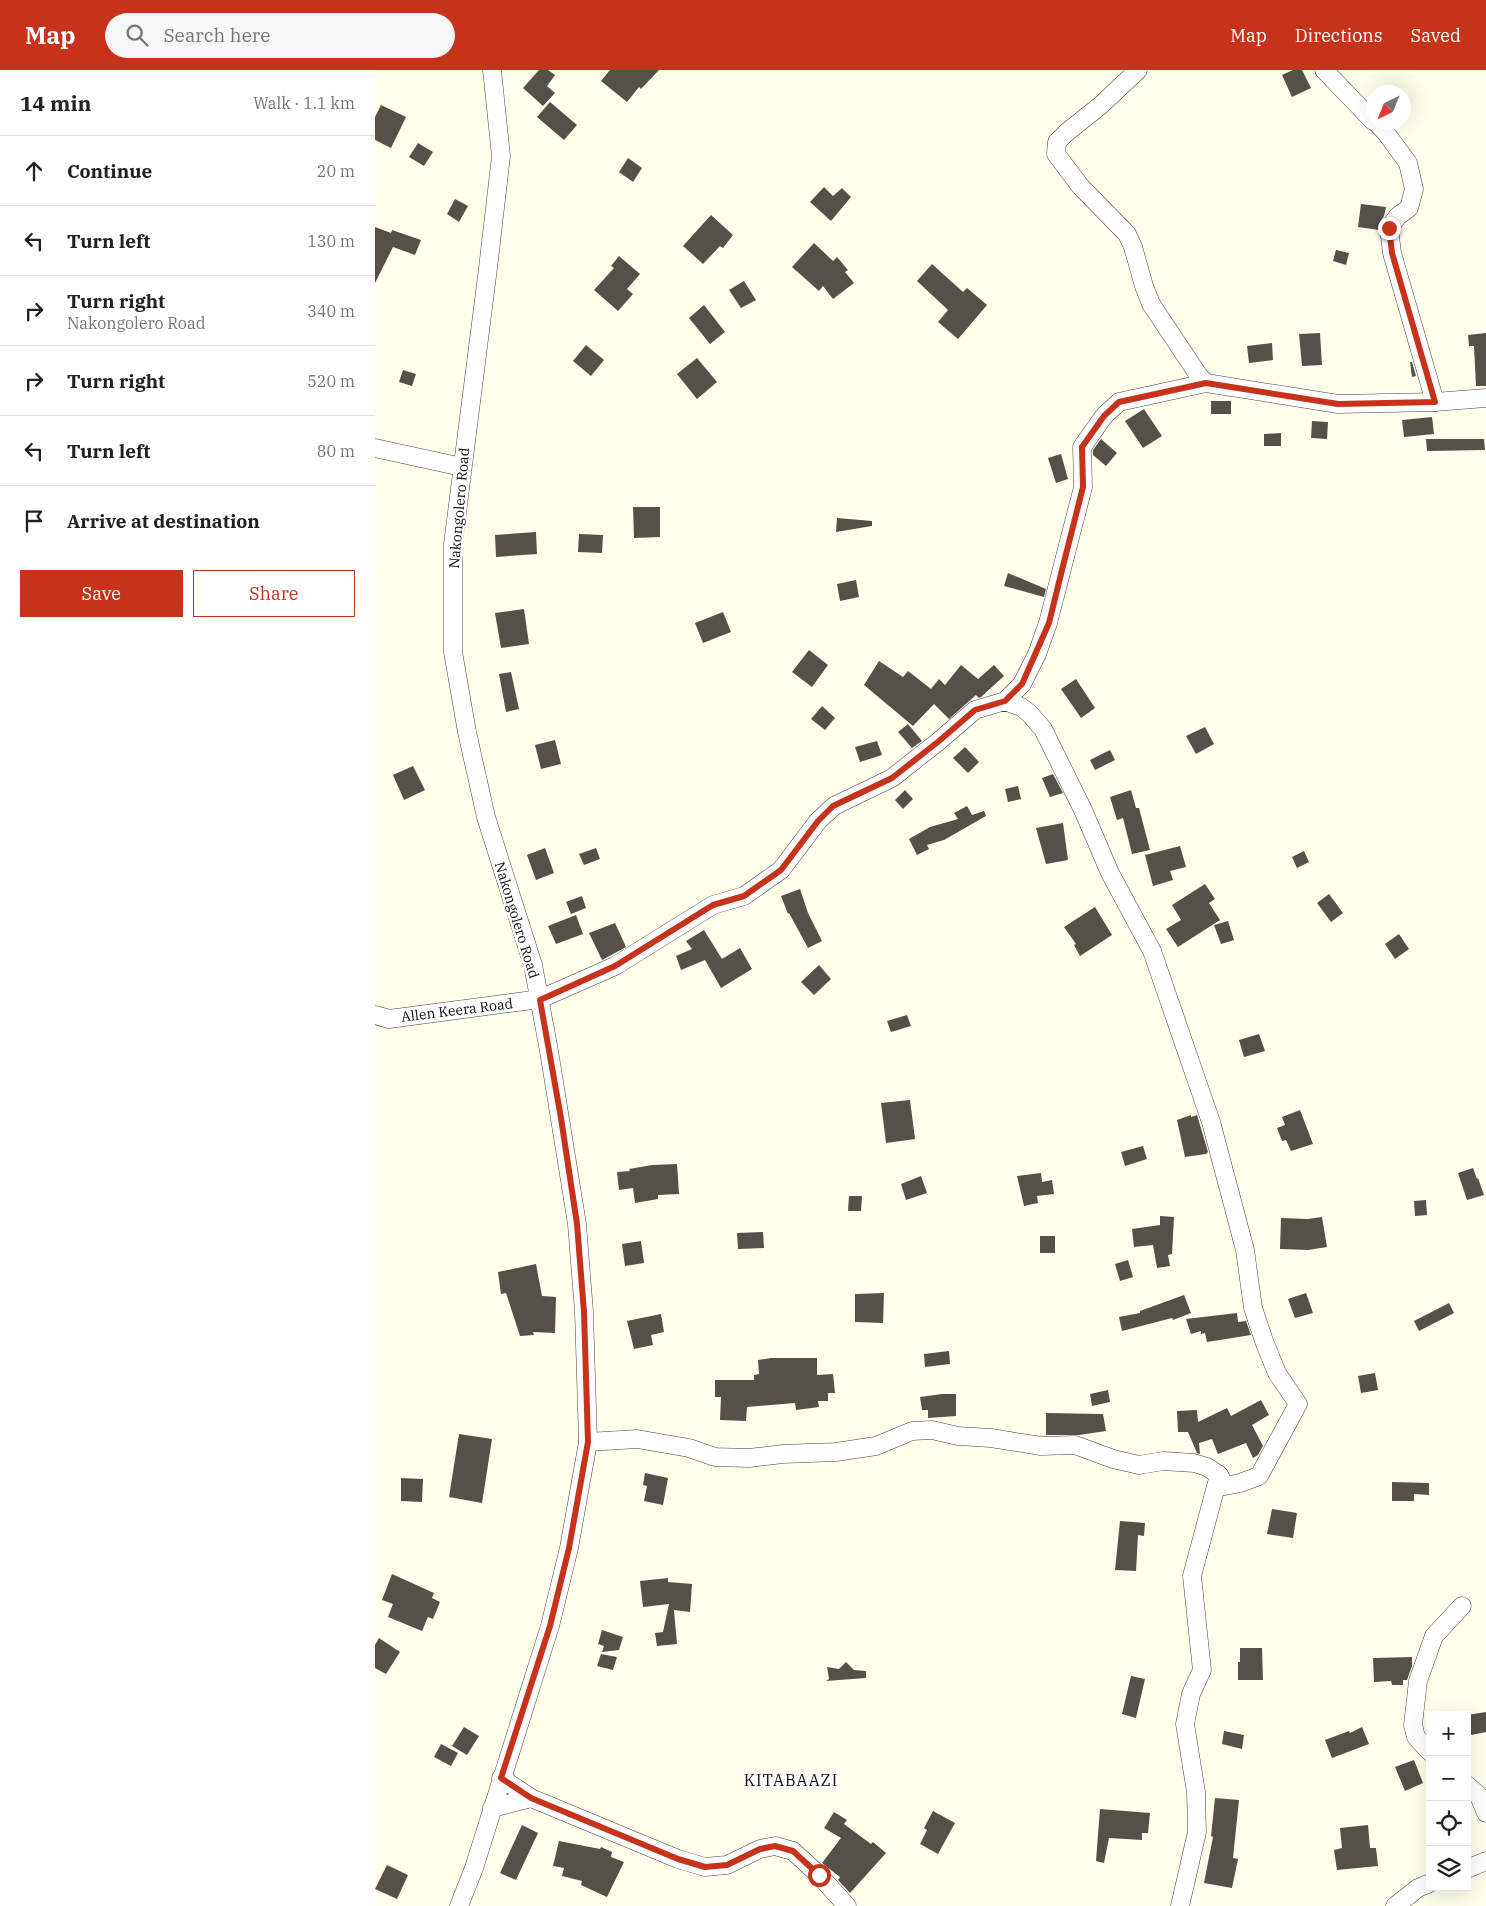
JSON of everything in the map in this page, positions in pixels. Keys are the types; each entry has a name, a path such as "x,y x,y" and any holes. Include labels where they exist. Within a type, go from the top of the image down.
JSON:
{"street":[{"name":"Nakongolero Road","path":"459,1906 474,1868 550,1626 569,1548 588,1442 584,1312 577,1224 561,1118 533,966 486,817 467,732 453,652 453,544 489,268 501,156 492,70"},
{"path":"1138,70 1101,105 1057,142 1056,154 1081,188 1127,234 1151,304 1199,376 1206,383"},
{"path":"1324,70 1366,114"},
{"path":"1383,130 1408,163 1414,189 1409,208 1398,216 1389,228 1392,253 1435,402"},
{"path":"588,1442 637,1439 689,1448 715,1457 749,1458 783,1454 836,1452 876,1446 912,1431 932,1430 958,1436 991,1438 1041,1446 1075,1445 1113,1459 1139,1465 1163,1461 1194,1463 1207,1467 1219,1475 1225,1486 1259,1476 1299,1404 1277,1373 1253,1308 1245,1250 1211,1122 1152,951 1110,873 1083,810 1043,729 1021,706 1005,701 1022,684 1049,623 1083,487 1082,447 1104,416 1119,402 1206,383 1338,404 1435,402 1486,398"},
{"path":"375,448 462,467"},
{"name":"Allen Keera Road","path":"375,1015 389,1019 540,1000 615,966 713,905 744,896 781,870 818,821 833,806 892,778 975,710 1005,701"},
{"path":"1180,1906 1197,1832 1196,1792 1185,1724 1191,1694 1202,1670 1192,1576 1219,1475"},
{"path":"1426,1747 1417,1737 1413,1725 1418,1681 1433,1636 1462,1606"},
{"path":"501,1778 531,1798 678,1859 705,1867 727,1865 760,1849 775,1846 793,1851 819,1875 847,1906"},
{"path":"1471,1789 1479,1796 1486,1812"},
{"path":"492,1808 531,1798"},
{"path":"1471,1867 1486,1861"},
{"path":"1395,1906 1418,1888 1426,1885"}],"building":[{"path":"539,70 548,70 555,75 547,86 555,93 543,106 523,88"},
{"path":"610,70 659,70 641,89 639,87 627,102 601,81"},
{"path":"1293,70 1302,70 1311,88 1292,97 1282,75"},
{"path":"550,102 577,125 564,140 537,117"},
{"path":"381,105 406,117 391,148 375,140 375,117"},
{"path":"418,143 433,152 424,166 409,157"},
{"path":"628,158 642,168 633,182 619,172"},
{"path":"824,187 833,196 842,188 851,197 831,221 810,202"},
{"path":"455,199 468,206 459,222 447,214"},
{"path":"1361,204 1386,207 1379,230 1358,227"},
{"path":"711,215 733,235 723,248 720,246 703,264 683,246"},
{"path":"375,227 391,233 392,230 421,240 415,255 393,247 375,283"},
{"path":"814,243 833,261 837,257 848,270 845,272 854,283 833,299 823,286 819,291 792,267"},
{"path":"1336,250 1349,253 1346,265 1333,261"},
{"path":"619,256 640,274 627,289 633,294 618,311 594,290 614,268 611,266"},
{"path":"932,264 963,292 967,288 987,305 958,339 938,322 948,310 917,281"},
{"path":"744,281 756,300 741,308 729,290"},
{"path":"704,305 725,332 710,344 689,318"},
{"path":"1320,333 1322,365 1302,366 1299,334"},
{"path":"1486,333 1486,386 1476,386 1474,346 1469,346 1468,335"},
{"path":"1272,343 1273,360 1249,363 1247,346"},
{"path":"586,345 604,360 591,376 573,361"},
{"path":"697,358 717,382 697,399 677,374"},
{"path":"1410,362 1412,362 1416,376 1412,377"},
{"path":"403,370 416,374 412,386 399,382"},
{"path":"1211,401 1231,401 1231,414 1211,414"},
{"path":"1144,409 1162,436 1143,448 1125,421"},
{"path":"1432,417 1434,434 1404,437 1402,420"},
{"path":"1312,421 1328,422 1327,439 1311,438"},
{"path":"1281,433 1281,446 1264,446 1264,434"},
{"path":"1101,439 1117,453 1106,466 1093,455 1093,450"},
{"path":"1426,439 1484,439 1485,450 1427,451"},
{"path":"1061,454 1068,479 1056,483 1048,458"},
{"path":"633,507 660,507 660,537 634,538"},
{"path":"837,518 872,521 872,526 836,532"},
{"path":"536,532 537,554 496,557 495,535"},
{"path":"579,534 603,535 602,553 578,552"},
{"path":"1008,573 1046,589 1044,597 1004,586"},
{"path":"856,580 859,597 840,601 837,584"},
{"path":"524,609 529,644 501,648 495,613"},
{"path":"723,612 731,632 703,643 695,623"},
{"path":"809,650 828,665 812,687 792,672"},
{"path":"879,661 903,677 908,671 931,689 939,679 945,685 961,665 978,679 994,665 1004,676 981,697 979,698 976,695 949,719 934,704 913,726 864,685"},
{"path":"511,672 519,709 506,712 499,674"},
{"path":"1076,679 1095,708 1081,718 1061,689"},
{"path":"822,706 835,718 825,730 811,719"},
{"path":"908,724 922,741 912,748 898,732"},
{"path":"1205,727 1214,744 1196,754 1186,736"},
{"path":"555,740 561,764 541,769 535,745"},
{"path":"877,741 882,755 860,762 855,747"},
{"path":"965,747 979,762 968,773 953,758"},
{"path":"1110,750 1115,760 1095,770 1090,760"},
{"path":"413,766 425,790 404,800 393,775"},
{"path":"1053,774 1063,793 1050,797 1042,778"},
{"path":"1018,786 1021,799 1008,802 1005,789"},
{"path":"905,790 913,799 903,809 895,800"},
{"path":"1131,790 1136,808 1139,808 1150,850 1132,854 1123,818 1117,820 1110,797"},
{"path":"967,806 972,815 984,811 986,816 944,840 927,845 929,849 917,855 909,839 930,827 958,819 954,813"},
{"path":"1063,823 1068,860 1046,864 1036,828"},
{"path":"1180,846 1186,867 1170,871 1173,880 1153,886 1145,855"},
{"path":"545,848 554,873 536,880 527,855"},
{"path":"596,848 600,859 584,865 579,854"},
{"path":"1304,851 1309,862 1297,868 1292,857"},
{"path":"1205,884 1215,899 1209,903 1220,920 1178,947 1166,929 1181,920 1172,905"},
{"path":"800,889 808,913 822,941 808,948 788,914 781,896"},
{"path":"1329,894 1343,913 1331,922 1317,903"},
{"path":"582,896 586,908 571,914 566,902"},
{"path":"1095,907 1112,935 1080,956 1074,945 1076,944 1064,927"},
{"path":"576,915 583,934 556,944 548,926"},
{"path":"1228,921 1234,940 1221,944 1214,925"},
{"path":"615,923 626,947 602,960 589,933"},
{"path":"704,930 722,959 740,948 752,969 721,988 705,960 681,970 676,956 692,949 686,941"},
{"path":"1399,934 1409,949 1395,959 1385,944"},
{"path":"819,965 831,979 814,995 801,982"},
{"path":"907,1015 911,1026 891,1032 887,1021"},
{"path":"1259,1034 1265,1051 1244,1057 1239,1040"},
{"path":"910,1100 915,1139 886,1143 881,1103"},
{"path":"1300,1110 1313,1144 1291,1151 1286,1140 1282,1141 1277,1128 1285,1125 1282,1117"},
{"path":"1191,1115 1191,1117 1197,1115 1208,1152 1206,1154 1185,1157 1177,1120"},
{"path":"1143,1146 1147,1159 1125,1166 1121,1152"},
{"path":"677,1164 679,1194 658,1195 658,1199 635,1203 633,1188 619,1190 617,1172 630,1171 629,1169 652,1165"},
{"path":"1473,1168 1484,1195 1467,1200 1458,1173"},
{"path":"1041,1173 1042,1182 1052,1180 1054,1194 1037,1196 1038,1203 1024,1206 1017,1176"},
{"path":"921,1176 927,1193 906,1200 901,1184"},
{"path":"849,1196 862,1196 861,1211 848,1211"},
{"path":"1426,1200 1427,1215 1415,1216 1414,1201"},
{"path":"1160,1216 1174,1217 1172,1254 1168,1255 1170,1266 1157,1268 1153,1245 1134,1247 1132,1229 1160,1225"},
{"path":"1322,1217 1327,1247 1308,1250 1280,1249 1281,1218 1308,1219"},
{"path":"763,1232 764,1248 738,1249 737,1233"},
{"path":"1040,1236 1055,1236 1055,1253 1040,1253"},
{"path":"641,1241 644,1263 625,1266 622,1244"},
{"path":"1128,1260 1133,1277 1120,1281 1115,1264"},
{"path":"536,1264 542,1296 556,1297 555,1333 533,1332 534,1335 520,1336 506,1293 501,1294 498,1272"},
{"path":"884,1293 883,1323 855,1322 855,1294"},
{"path":"1306,1293 1313,1313 1295,1318 1288,1299"},
{"path":"1184,1295 1191,1313 1173,1320 1172,1318 1122,1331 1119,1317 1140,1313 1140,1311"},
{"path":"1449,1303 1454,1313 1419,1331 1414,1321"},
{"path":"1237,1313 1238,1322 1246,1321 1251,1335 1207,1342 1205,1333 1201,1334 1201,1331 1191,1334 1186,1319"},
{"path":"661,1314 664,1332 651,1335 653,1345 634,1349 627,1321"},
{"path":"949,1351 950,1364 925,1367 924,1354"},
{"path":"771,1358 817,1358 817,1375 833,1374 835,1393 828,1393 828,1401 818,1401 819,1407 796,1410 795,1403 747,1407 746,1421 720,1420 721,1397 715,1397 715,1380 754,1380 754,1375 759,1374 758,1360"},
{"path":"1375,1373 1378,1390 1361,1393 1358,1376"},
{"path":"1108,1390 1110,1402 1092,1406 1090,1394"},
{"path":"956,1394 956,1416 928,1418 928,1410 922,1410 920,1397"},
{"path":"1261,1400 1269,1415 1252,1425 1263,1446 1258,1455 1253,1458 1246,1443 1218,1454 1212,1439 1199,1443 1200,1454 1197,1453 1188,1432 1178,1432 1177,1411 1197,1410 1198,1422 1227,1408 1231,1416"},
{"path":"1046,1413 1103,1414 1106,1431 1079,1435 1046,1435"},
{"path":"459,1434 492,1439 482,1503 449,1497"},
{"path":"645,1473 668,1478 663,1505 644,1501 647,1486 643,1485"},
{"path":"401,1478 423,1479 422,1502 401,1501"},
{"path":"1392,1482 1429,1483 1429,1495 1414,1494 1414,1501 1392,1501"},
{"path":"1272,1509 1297,1513 1293,1538 1267,1534"},
{"path":"1120,1521 1145,1523 1144,1536 1138,1535 1136,1571 1115,1570"},
{"path":"392,1574 434,1593 432,1598 440,1602 433,1619 428,1617 422,1631 388,1617 393,1604 382,1600"},
{"path":"668,1578 668,1582 692,1584 690,1612 674,1610 677,1644 657,1646 655,1633 663,1632 669,1604 643,1607 640,1581"},
{"path":"602,1630 623,1637 619,1650 602,1652 604,1646 598,1644"},
{"path":"379,1638 400,1652 386,1674 375,1668 375,1645"},
{"path":"1240,1648 1262,1648 1263,1680 1238,1680"},
{"path":"601,1654 617,1657 613,1670 597,1666"},
{"path":"1412,1657 1412,1666 1407,1680 1403,1680 1403,1685 1392,1685 1391,1681 1374,1682 1373,1658"},
{"path":"846,1662 854,1670 866,1671 866,1678 826,1681 829,1679 827,1667 839,1669"},
{"path":"1131,1676 1145,1679 1136,1718 1122,1714"},
{"path":"1486,1712 1486,1732 1471,1735 1471,1714"},
{"path":"464,1727 479,1736 467,1755 452,1746"},
{"path":"1362,1727 1369,1744 1332,1758 1325,1740 1349,1731 1350,1733"},
{"path":"1224,1731 1244,1735 1242,1749 1222,1744"},
{"path":"441,1744 458,1753 451,1766 434,1757"},
{"path":"1414,1760 1423,1783 1405,1791 1395,1767"},
{"path":"1215,1798 1239,1800 1233,1858 1238,1859 1232,1888 1204,1883 1213,1837 1211,1836"},
{"path":"1100,1809 1150,1813 1148,1833 1142,1833 1142,1840 1109,1838 1104,1863 1096,1861"},
{"path":"933,1811 955,1823 938,1854 920,1844 927,1830 924,1828"},
{"path":"834,1812 847,1820 844,1824 871,1844 873,1842 886,1853 850,1893 838,1880 840,1877 822,1863 841,1838 824,1828"},
{"path":"522,1825 538,1833 516,1880 500,1873"},
{"path":"1368,1825 1370,1848 1376,1848 1378,1866 1337,1870 1334,1850 1342,1848 1340,1828"},
{"path":"559,1841 600,1849 601,1847 612,1852 611,1857 624,1862 607,1897 581,1885 582,1881 562,1876 564,1868 553,1866"},
{"path":"387,1865 408,1875 397,1899 375,1889"}],"district":[{"name":"KITABAAZI","path":"791,1780"}],"route":[{"path":"819,1875 793,1851 775,1846 760,1849 727,1865 705,1867 678,1859 531,1798 501,1778 550,1626 569,1548 588,1442 584,1312 577,1224 540,1000 615,966 713,905 744,896 781,870 818,821 833,806 892,778 975,710 1005,701 1022,684 1037,654 1049,623 1083,487 1082,447 1104,416 1119,402 1206,383 1338,404 1435,402 1392,253 1389,228"}]}
